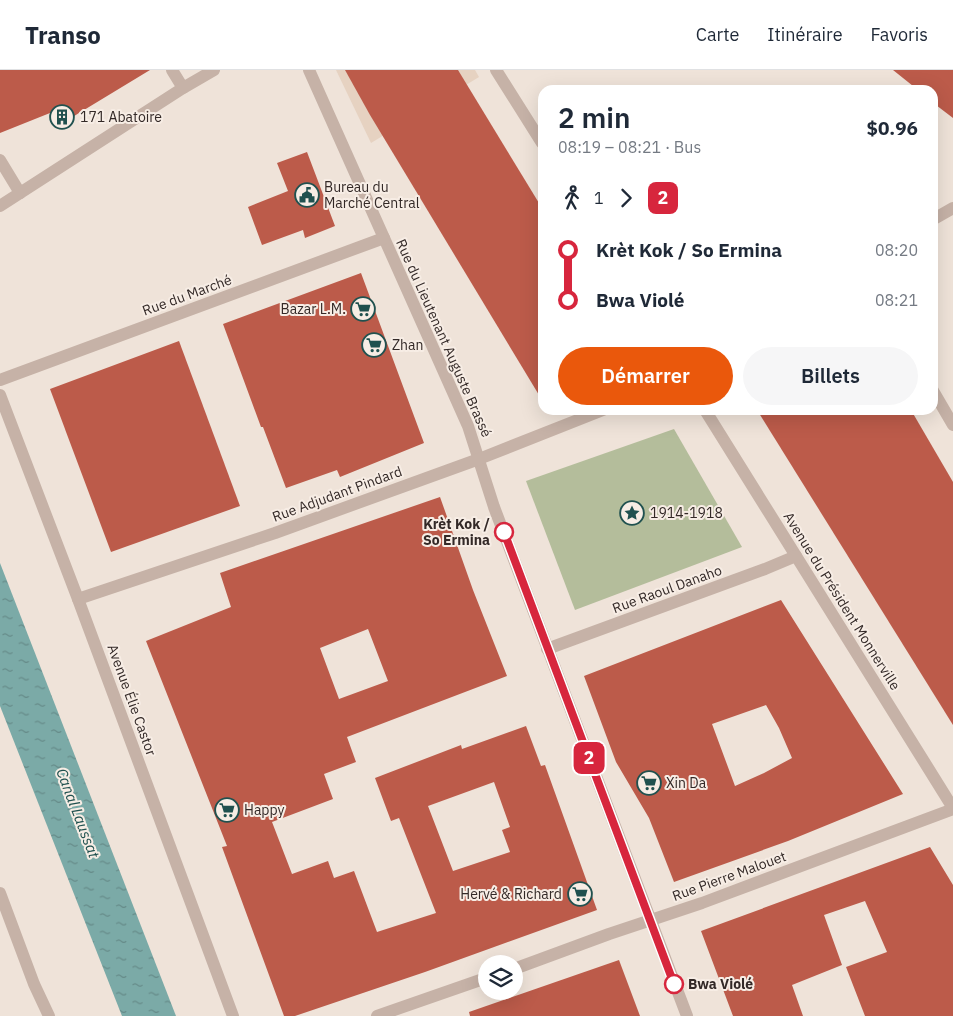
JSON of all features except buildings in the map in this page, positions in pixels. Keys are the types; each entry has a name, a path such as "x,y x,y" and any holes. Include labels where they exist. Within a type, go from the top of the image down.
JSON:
{"street":[{"path":"172,70 183,88"},
{"path":"0,206 214,70"},
{"name":"Rue du Lieutenant Auguste Brassé","path":"309,70 468,426 494,507 687,1016"},
{"path":"496,70 538,137"},
{"path":"0,160 20,193"},
{"path":"938,217 953,208"},
{"name":"Rue du Marché","path":"0,380 384,238"},
{"name":"Avenue Élie Castor","path":"0,396 234,1016"},
{"path":"938,399 953,425"},
{"name":"Rue Adjudant Pindard","path":"78,599 275,533 479,459 591,415"},
{"name":"Avenue du Président Monnerville","path":"708,415 953,809"},
{"name":"Rue Raoul Danaho","path":"547,649 796,556"},
{"name":"Rue Pierre Malouet","path":"523,966 702,903 953,809"},
{"path":"0,893 34,984 49,1016"},
{"path":"377,1016 478,981"}],"green space":[{"path":"674,429 742,547 575,610 526,481"}],"shaded area":[{"path":"336,70 475,70 479,77 371,143"}],"water":[{"name":"Canal Laussat","path":"0,563 176,1016 122,1016 0,706"}],"bus line":[{"name":"2","path":"504,532 547,649 639,886 674,984"}],"place":[{"name":"171 Abatoire","path":"62,117"},
{"name":"Bureau du Marché Central","path":"307,195"},
{"name":"Bazar L.M.","path":"363,309"},
{"name":"Zhan","path":"374,345"},
{"name":"1914-1918","path":"632,513"},
{"name":"Krèt Kok / So Ermina","path":"504,532"},
{"name":"Xin Da","path":"649,783"},
{"name":"Happy","path":"227,810"},
{"name":"Hervé & Richard","path":"580,894"},
{"name":"Bwa Violé","path":"674,984"}]}
